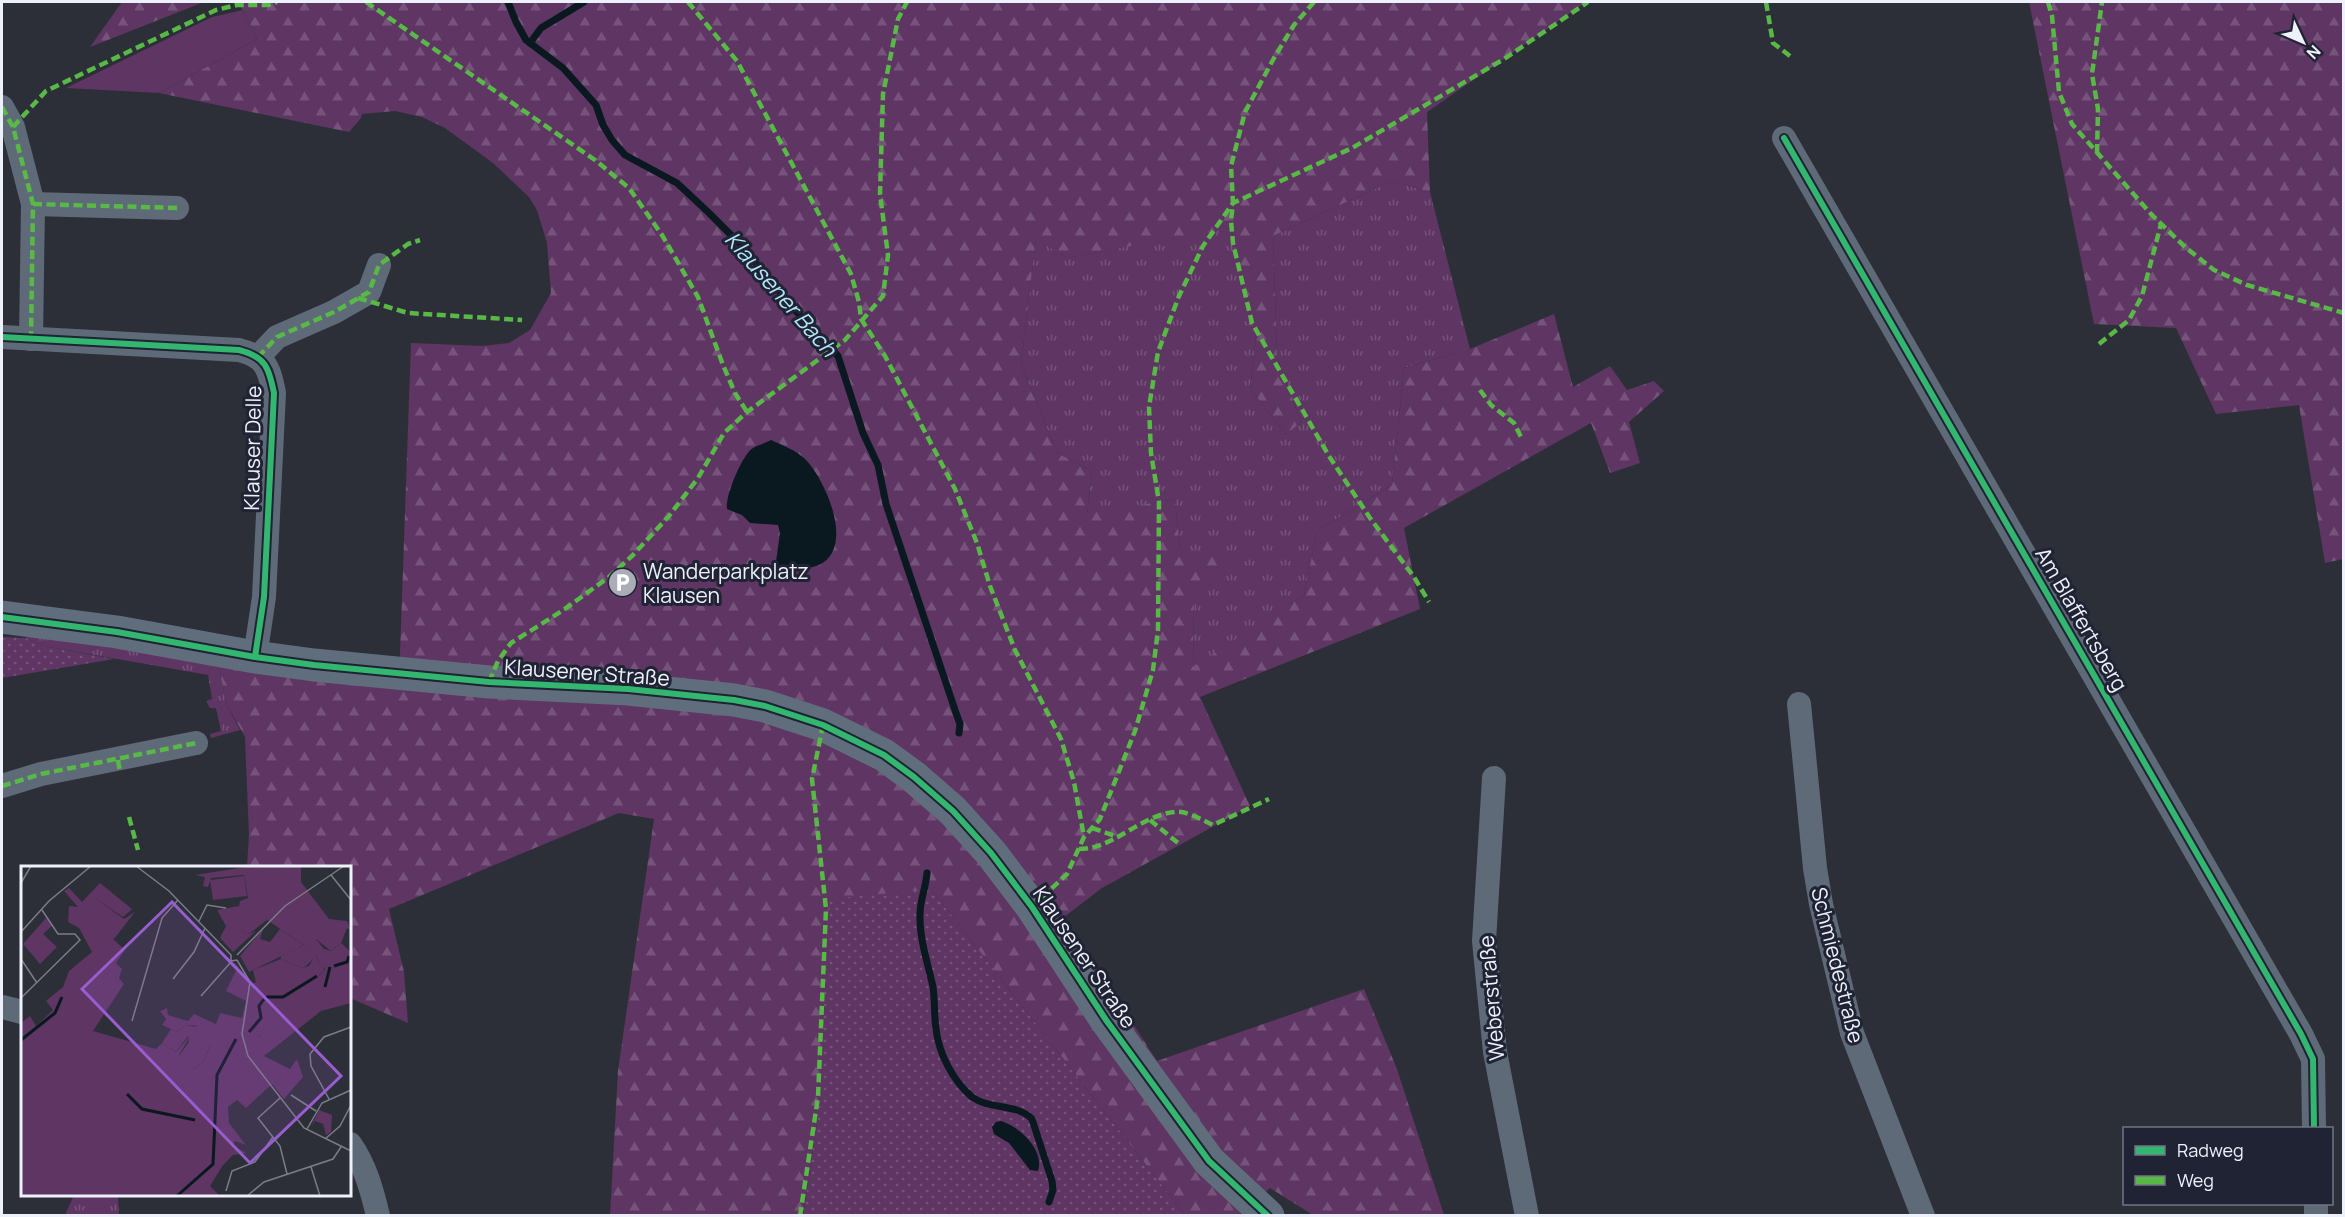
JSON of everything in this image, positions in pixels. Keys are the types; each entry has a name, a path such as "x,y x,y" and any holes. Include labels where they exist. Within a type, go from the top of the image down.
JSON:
{"main road":[{"name":"Klausener Straße","path":"2,617 117,632 255,657 372,671 489,682 628,689 734,700 791,713 823,725 880,753 914,777 953,811 991,853 1032,907 1106,1020 1209,1161 1268,1215"}],"street":[{"path":"2,107 13,127 33,204 31,339"},
{"name":"Am Blaffertsberg","path":"1784,138 2301,1034 2313,1059 2314,1127"},
{"path":"33,204 177,208"},
{"path":"258,357 277,337 334,312 369,292 379,265"},
{"name":"Klauser Delle","path":"2,337 239,351 258,357 265,364 274,393 264,597 255,657"},
{"name":"Schmiedestraße","path":"1799,704 1815,867 1821,904 1852,1033 1923,1215"},
{"path":"2,786 40,774 196,743"},
{"name":"Weberstraße","path":"1494,778 1484,941 1495,1052 1527,1215"},
{"path":"2,1007 21,1012"},
{"path":"351,1146 370,1185 378,1215"}],"green space":[{"path":"122,2 204,2 90,47"},
{"path":"239,2 1586,2 1427,112 1430,192 1392,181 1273,236 1277,357 1301,422 1286,435 1250,388 1256,339 1231,227 1067,258 1036,239 1021,364 1057,453 1092,471 1087,514 1175,499 1180,550 1227,552 1194,602 1193,667 1304,595 1317,531 1392,485 1404,368 1470,349 1554,314 1573,387 1610,366 1627,390 1654,381 1664,391 1629,422 1640,463 1610,473 1591,423 1404,528 1420,609 1200,697 1250,806 1102,888 1064,917 1157,1061 1364,989 1397,1069 1444,1215 1313,1215 1270,1188 1238,1215 1185,1215 931,889 818,1116 803,1215 610,1215 618,1071 654,819 619,813 389,909 404,972 408,1023 351,998 351,866 247,866 249,835 245,737 227,705 218,665 402,689 400,654 411,343 482,346 509,343 530,330 551,293 547,243 537,210 529,197 493,163 445,128 422,117 395,111 362,114 349,132 159,93 257,39"},
{"path":"2029,2 2343,2 2343,559 2325,563 2299,405 2216,414 2176,328 2094,324"},
{"path":"243,10 257,39 159,93 66,88 212,17"},
{"path":"1392,181 1430,192 1470,349 1404,368 1392,485 1317,531 1304,595 1193,668 1194,602 1180,550 1175,499 1087,515 1092,471 1057,453 1021,364 1036,238 1067,258 1231,226 1256,339 1250,388 1286,435 1301,422 1277,357 1273,236"},
{"path":"28,636 72,640 218,665 227,705 240,730 211,738 210,734 221,731 216,708 210,708 206,701 212,699 208,675 44,646 25,638"},
{"path":"2,637 25,638 44,646 114,659 2,678"},
{"path":"931,889 1185,1215 803,1216 818,1116 830,899"},
{"path":"74,1196 118,1196 119,1215 65,1215"}],"shaded area":[{"path":"771,440 797,453 812,467 827,494 836,525 836,540 832,552 824,562 802,569 788,569 783,577 774,576 780,533 778,525 750,523 742,515 727,509 731,486 744,459 753,448"},
{"path":"1001,1121 1015,1128 1029,1140 1038,1155 1038,1171 1030,1170 1009,1143 994,1134 992,1127 996,1122"}],"waterway":[{"name":"Klausener Bach","path":"508,2 526,40 563,68 596,105 603,125 625,155 677,183 708,212 739,243 795,310 838,356 863,433 878,465 886,504 960,724 959,733"},
{"path":"530,43 541,28 584,2"},
{"name":"Klausener Bach","path":"927,873 920,923 922,942 933,987 936,1029 940,1048 953,1075 972,1097 987,1104 1011,1108 1032,1119 1052,1181 1053,1190 1049,1202"}],"marked path":[{"path":"13,127 46,91 216,10 237,5 268,5 277,2"},
{"path":"366,2 595,160 629,188 662,235 698,297 723,365 735,393 747,412"},
{"path":"688,2 737,61 851,274 861,319 885,356 955,489 1015,650 1061,739 1074,782 1084,837"},
{"path":"489,682 498,661 511,643 562,611 609,577 633,555 669,516 698,478 724,433 747,412 845,340 883,296 888,255 880,194 883,94 898,19 907,2"},
{"path":"1314,2 1294,25 1245,112 1231,166 1233,243 1252,323 1329,456 1429,602"},
{"path":"1032,907 1067,874 1084,837 1100,819 1135,731 1153,670 1158,630 1159,502 1151,453 1149,407 1158,352 1179,296 1203,246 1233,203 1352,148 1504,59 1588,2"},
{"path":"1766,2 1773,43 1790,56"},
{"path":"2048,2 2052,16 2059,92 2072,124 2151,214 2185,247 2214,270 2247,285 2344,313"},
{"path":"2097,153 2098,109 2092,74 2102,2"},
{"path":"2,107 13,127 33,204 31,339"},
{"path":"33,204 177,208"},
{"path":"2099,344 2129,320 2142,296 2161,224"},
{"path":"258,357 277,337 334,312 369,292 379,265 408,244 420,240"},
{"path":"358,298 408,313 522,320"},
{"path":"1480,390 1491,405 1514,423 1521,437"},
{"path":"800,1216 818,1097 826,909 812,779 823,725"},
{"path":"2,786 41,774 196,743"},
{"path":"118,760 120,772"},
{"path":"1079,849 1104,844 1149,819 1161,815 1184,812 1213,825 1269,799"},
{"path":"129,817 138,850"},
{"path":"1150,820 1178,843"},
{"path":"1092,828 1118,837"}],"cycle path":[{"path":"1784,138 2301,1034 2313,1059 2314,1127"},
{"path":"2,337 239,350 255,356 265,365 274,393 264,597 255,657"},
{"path":"2,617 117,632 255,657 314,665 489,682 628,689 734,700 765,706 823,725 884,755 914,777 953,811 991,853 1032,907 1106,1020 1209,1161 1268,1216"}],"place":[{"name":"Wanderparkplatz Klausen","path":"622,583"}]}
